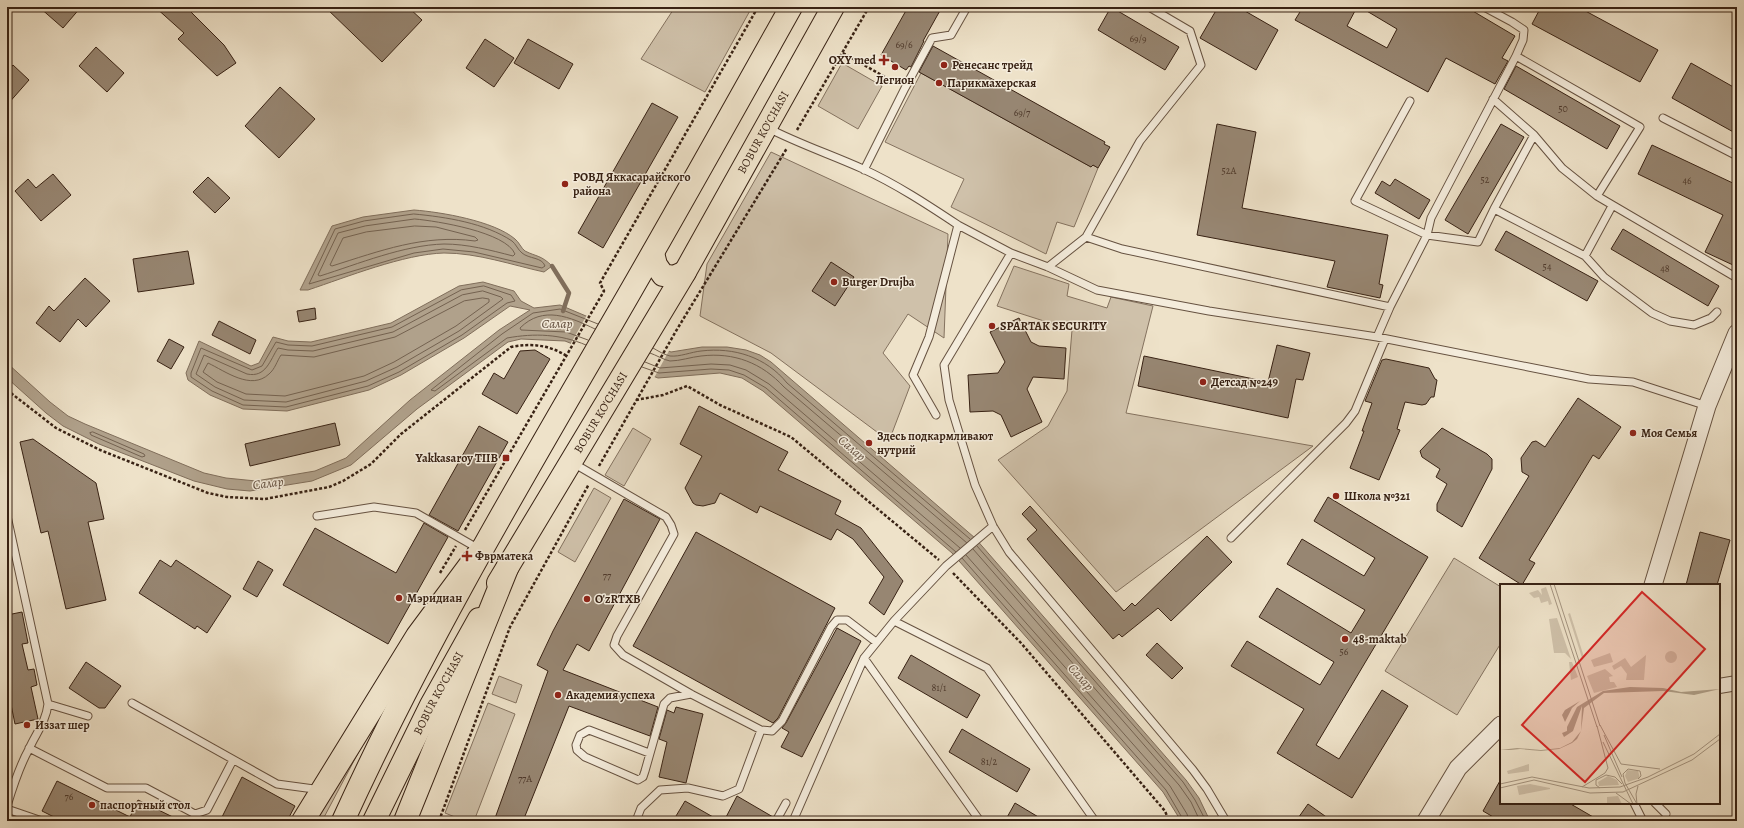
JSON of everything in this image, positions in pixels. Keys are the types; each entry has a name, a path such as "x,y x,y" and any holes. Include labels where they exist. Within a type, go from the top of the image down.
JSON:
{"main road":[{"path":"343,821 403,697 481,550 653,253 791,7"},
{"name":"BOBUR KO'CHASI","path":"374,821 431,705 508,566 685,272 834,7"},
{"path":"653,253 656,265 663,274 674,277 685,272"},
{"path":"303,821 417,636 481,550"},
{"path":"405,821 508,566"}],"street":[{"path":"1653,584 1707,406 1736,339"},
{"path":"1720,686 1737,683"},
{"path":"1426,821 1458,768 1500,726"}],"lane":[{"path":"864,170 932,38 951,34 967,7"},
{"path":"1048,266 1086,237 1140,141 1200,65 1190,31 1149,7"},
{"path":"1377,337 1390,307 1427,235 1431,218 1523,40 1524,30 1484,7"},
{"path":"1516,56 1640,127 1597,196"},
{"path":"1493,99 1534,135 1562,168 1597,196 1737,278"},
{"path":"1410,101 1355,201 1427,235 1478,242 1534,135"},
{"path":"1663,118 1737,156"},
{"path":"766,127 792,140 864,170 958,225 1011,253 1048,266 1097,290 1209,311 1377,337 1589,378 1633,382 1707,406"},
{"path":"1585,256 1612,206"},
{"path":"1494,209 1585,256 1604,276 1652,313 1670,321 1694,325 1711,318 1717,312"},
{"path":"936,415 913,375 929,337 958,225"},
{"path":"1086,237 1122,249 1390,307"},
{"path":"1011,253 944,365 949,400 975,485 1000,540 1193,770 1207,789 1226,821"},
{"path":"1231,538 1346,423 1355,411 1385,339"},
{"path":"570,462 666,517 671,524 674,534 616,636 614,645 623,655 691,694 761,730 772,731 782,721 830,627 838,620 847,620 876,642"},
{"path":"317,516 374,507 416,513 481,550"},
{"path":"7,516 48,704 47,717 29,748 14,780 7,807 42,821"},
{"path":"793,821 864,658 894,621 946,566 993,526"},
{"path":"894,621 987,668 1095,821"},
{"path":"864,658 980,821"},
{"path":"650,753 589,730 580,735 576,745 577,750 585,757 638,780 643,777 650,753 664,704 670,698 691,694"},
{"path":"132,703 277,784 314,789 320,794"},
{"path":"48,704 88,716"},
{"path":"636,821 641,808 660,790 688,788 723,796 739,789 761,730"},
{"path":"29,748 107,788 146,788 195,814 206,810 233,760"},
{"path":"776,821 786,803"},
{"path":"1634,804 1643,821"},
{"path":"1656,804 1666,814"}],"path":[{"path":"460,539 531,414 569,353 604,290 600,284 758,7"},
{"path":"439,821 510,627 640,393 792,140 868,7"},
{"path":"843,53 905,88"},
{"path":"7,390 56,428 100,450 208,493 227,497 265,499 328,487 358,473 371,464 401,434 511,347 526,344 545,346 567,356"},
{"path":"636,400 663,395 687,386 720,405 791,438 946,566 1020,642 1165,811 1169,821"}],"shaded area":[{"path":"675,7 752,7 705,92 641,59"},
{"path":"842,63 882,86 858,129 818,106"},
{"path":"921,73 1091,167 1093,165 1098,168 1074,227 1057,222 1046,254 951,207 964,179 885,142"},
{"path":"771,152 948,234 944,338 908,314 883,353 910,386 889,441 771,353 700,316 707,264"},
{"path":"1014,266 1069,284 1067,296 1107,308 1111,297 1153,306 1126,413 1313,446 1116,592 998,460 1048,426 1067,391 1072,330 997,306"},
{"path":"633,428 651,439 624,486 605,475"},
{"path":"594,488 611,498 575,562 558,552"},
{"path":"1454,558 1500,586 1500,645 1457,715 1385,671"},
{"path":"499,676 522,685 516,703 492,694"},
{"path":"488,703 515,714 474,821 465,821 445,813"},
{"path":"365,740 322,821 314,821"}],"water":[{"path":"414,210 467,218 494,227 515,239 525,251 542,258 552,266 544,272 469,255 444,253 428,254 394,262 308,290 300,290 332,226 363,217"},
{"name":"Салар","path":"483,282 514,291 521,301 534,308 560,305 671,352 702,347 727,347 746,350 760,355 771,362 975,538 1186,780 1199,798 1210,821 1181,821 1163,792 952,553 763,391 742,378 720,373 658,378 565,341 521,339 508,342 417,409 351,465 312,481 250,491 227,489 194,481 99,444 63,426 7,378 7,363 50,402 68,416 204,473 226,478 256,481 315,471 346,458 410,400 499,330 530,310 510,306 464,338 401,375 369,390 287,411 243,409 210,395 188,380 186,373 199,341 251,366 259,363 273,337 288,341 311,342 391,323 459,286"}],"pier":[{"path":"588,313 670,349 654,378 570,345"}],"building":[{"path":"39,7 81,7 63,28"},
{"path":"155,7 186,7 224,45 236,63 217,76 178,39 184,33"},
{"path":"325,7 408,7 422,20 382,62"},
{"path":"908,7 942,7 923,41 911,67 909,66 906,70 881,55"},
{"path":"1111,7 1179,47 1165,70 1098,30"},
{"path":"1218,7 1238,7 1278,30 1256,70 1200,38"},
{"path":"1303,7 1357,7 1347,26 1387,48 1397,29 1360,7 1466,7 1515,36 1502,58 1508,61 1495,84 1446,58 1428,92 1295,20"},
{"path":"1541,7 1578,7 1658,50 1640,82 1532,24"},
{"path":"485,39 514,58 494,87 466,68"},
{"path":"528,39 573,64 559,89 514,63"},
{"path":"933,46 1105,142 1104,144 1110,147 1098,168 1093,165 1091,167 919,72"},
{"path":"96,47 124,73 107,92 79,66"},
{"path":"1691,63 1737,89 1737,134 1672,98"},
{"path":"13,65 29,80 7,105 7,72"},
{"path":"1516,66 1620,126 1607,149 1504,89"},
{"path":"280,87 315,119 279,158 245,126"},
{"path":"652,103 678,117 603,248 578,233"},
{"path":"1217,124 1256,132 1242,208 1388,235 1379,284 1383,285 1380,298 1327,287 1335,261 1197,235"},
{"path":"1501,124 1524,137 1468,234 1445,220"},
{"path":"1652,145 1737,185 1737,258 1733,265 1705,252 1723,215 1638,174"},
{"path":"53,174 71,195 41,221 15,191 28,179 36,188"},
{"path":"208,177 230,198 215,213 193,192"},
{"path":"1395,179 1430,200 1419,219 1375,193 1382,181 1390,186"},
{"path":"1623,229 1719,286 1708,306 1611,249"},
{"path":"1506,231 1598,281 1587,301 1495,250"},
{"path":"188,251 194,284 138,292 133,259"},
{"path":"831,262 854,277 835,306 812,291"},
{"path":"85,278 110,301 86,327 78,319 60,342 36,323 49,306 54,311"},
{"path":"315,308 316,319 299,322 297,311"},
{"path":"1019,318 1031,342 1039,346 1066,348 1064,379 1033,377 1027,389 1042,422 1011,437 1001,415 993,411 970,412 968,375 998,373 1005,362 990,332"},
{"path":"219,321 256,340 250,354 212,335"},
{"path":"169,339 184,347 171,369 157,361"},
{"name":"Детсад №249","path":"1277,345 1310,353 1303,380 1296,379 1288,418 1138,386 1144,356 1268,382"},
{"path":"535,350 550,359 517,414 482,394 494,373 504,379 520,351"},
{"path":"1386,359 1429,368 1437,380 1434,397 1431,397 1426,404 1422,405 1405,402 1397,429 1400,430 1379,480 1350,468 1364,431 1362,431 1372,403 1365,401 1382,360"},
{"path":"1578,398 1621,427 1599,459 1593,455 1529,560 1535,563 1523,584 1520,584 1479,558 1529,476 1522,472 1521,458 1532,442 1536,441 1545,447"},
{"path":"699,406 788,452 778,470 841,501 835,514 861,528 903,581 884,615 869,603 884,577 853,539 837,529 831,540 760,506 757,513 720,493 715,503 703,506 693,503 685,488 702,456 680,444"},
{"path":"335,423 340,445 250,466 245,444"},
{"path":"479,426 508,442 458,531 429,515"},
{"path":"1442,428 1487,454 1492,459 1492,469 1462,527 1437,511 1437,504 1447,484 1436,477 1440,469 1422,457 1420,451"},
{"path":"33,439 96,483 104,519 88,522 106,600 66,609 48,531 41,533 20,442"},
{"path":"1328,497 1428,557 1316,745 1339,759 1382,690 1408,706 1352,798 1277,753 1304,709 1231,666 1247,641 1320,685 1334,662 1259,617 1277,588 1351,633 1365,610 1287,564 1302,539 1364,576 1375,558 1314,521"},
{"path":"624,499 660,519 589,651 577,644 563,670 658,707 650,736 569,706 523,821 494,821 548,671 537,665 553,631"},
{"path":"1030,506 1124,611 1132,603 1135,606 1207,536 1232,562 1171,621 1158,608 1122,637 1119,634 1113,639 1027,539 1037,530 1022,514"},
{"path":"424,523 448,537 388,644 283,585 315,528 396,573"},
{"path":"696,532 835,608 778,718 773,723 633,646"},
{"path":"1700,532 1730,540 1717,584 1686,584"},
{"path":"160,560 171,567 176,560 231,596 207,633 197,626 195,629 139,593"},
{"path":"258,561 273,570 257,597 243,589"},
{"path":"22,612 28,643 22,644 28,670 34,669 37,685 31,687 38,719 15,724 7,685 7,615"},
{"path":"837,628 861,641 802,757 781,747 789,732 782,728"},
{"path":"1157,643 1183,668 1172,679 1146,655"},
{"path":"911,655 980,695 967,718 898,678"},
{"path":"86,662 121,686 105,708 99,708 69,688"},
{"path":"676,707 703,714 686,783 659,777 667,742 659,739 667,710 674,713"},
{"path":"962,729 1030,769 1017,792 949,752"},
{"path":"242,777 295,806 287,821 220,821"},
{"path":"57,781 130,817 138,800 181,821 62,821 42,811"},
{"path":"1500,781 1500,804 1571,804 1600,821 1500,821 1483,811"},
{"path":"737,796 773,817 771,821 724,821"},
{"path":"685,801 720,821 673,821"},
{"path":"1015,803 1045,821 1005,821"},
{"path":"1308,804 1332,821 1296,821"}],"waterway":[{"path":"552,266 569,293 563,311"}],"place":[{"name":"OXY med","path":"884,60"},
{"name":"Ренесанс трейд","path":"944,65"},
{"name":"Легион","path":"895,67"},
{"name":"Парикмахерская","path":"939,83"},
{"name":"РОВД Яккасарайского района","path":"565,184"},
{"name":"Burger Drujba","path":"834,282"},
{"name":"SPARTAK SECURITY","path":"992,326"},
{"name":"Детсад №249","path":"1203,382"},
{"name":"Моя Семья","path":"1633,433"},
{"name":"Здесь подкармливают нутрий","path":"869,443"},
{"name":"Yakkasaroy TIIB","path":"506,458"},
{"name":"Школа №321","path":"1336,496"},
{"name":"Фврматека","path":"467,556"},
{"name":"Мэридиан","path":"399,598"},
{"name":"O'zRTXB","path":"587,599"},
{"name":"48-maktab","path":"1345,639"},
{"name":"Академия успеха","path":"558,695"},
{"name":"Иззат шер","path":"27,725"},
{"name":"паспортный стол","path":"92,805"}]}
